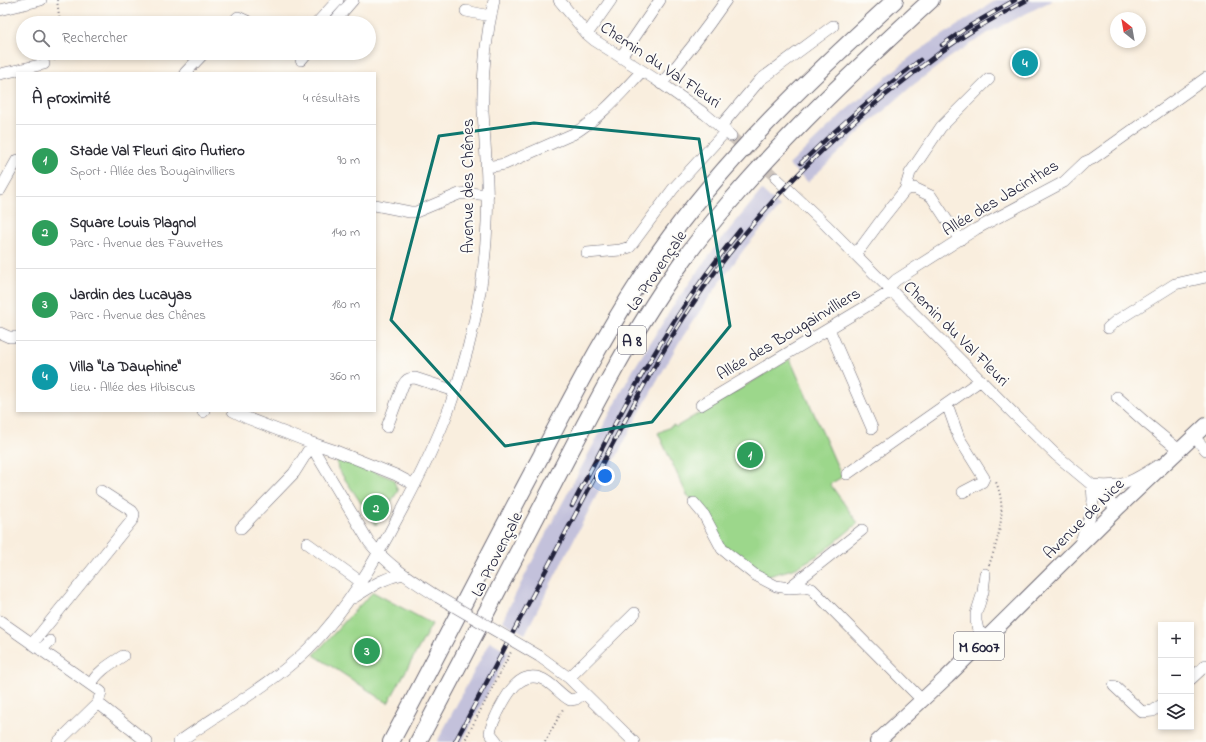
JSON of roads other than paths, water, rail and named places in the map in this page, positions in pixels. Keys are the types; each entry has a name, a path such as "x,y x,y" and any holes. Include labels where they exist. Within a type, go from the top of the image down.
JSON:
{"highway":[{"name":"La Provençale","path":"391,742 567,407 626,303 659,252 688,213 764,126 802,86 895,0"},
{"name":"La Provençale","path":"418,742 590,414 639,328 677,268 746,182 782,144 858,66 931,0"}],"main road":[{"name":"Avenue de Nice","path":"877,742 987,638 1117,508 1206,425"}],"street":[{"path":"0,10 41,0"},
{"path":"323,16 338,0"},
{"path":"339,16 353,0"},
{"name":"Avenue des Chênes","path":"179,742 288,667 320,636 349,600 361,582 415,485 437,439 455,392 466,356 480,292 485,259 488,221 488,195 483,110 484,64 490,16 494,0"},
{"name":"Chemin du Val Fleuri","path":"559,0 586,34 705,114 725,131"},
{"path":"586,34 611,0"},
{"path":"661,84 679,64 726,0"},
{"path":"621,58 655,2"},
{"path":"466,11 490,16"},
{"path":"587,254 620,250 630,247 673,189 725,131 760,80 833,26"},
{"path":"186,72 197,60"},
{"path":"0,74 44,64"},
{"path":"487,167 505,164 573,134 583,128 592,121 642,71"},
{"name":"Allée des Jacinthes","path":"890,290 896,280 976,229 1064,182 1085,162 1092,159 1206,78"},
{"path":"854,254 862,246 905,190 910,174 941,127 989,79"},
{"path":"0,190 16,162"},
{"name":"Chemin du Val Fleuri","path":"776,178 1056,455 1117,508"},
{"path":"905,190 914,188 931,196 960,240"},
{"path":"376,205 416,212 459,194 469,193 488,195"},
{"path":"1108,328 1116,321 1175,284 1206,277"},
{"name":"Allée des Bougainvilliers","path":"701,405 829,329 890,290"},
{"path":"829,329 872,428"},
{"path":"0,333 9,337 16,337"},
{"path":"387,427 403,385 410,378 455,392"},
{"path":"847,474 981,380"},
{"path":"1078,548 1092,512 1092,485 1108,487 1125,484 1175,454 1145,422 1117,397"},
{"path":"947,404 960,438 984,478 982,482 964,492"},
{"path":"239,412 250,414 310,444 336,451 390,472 415,485"},
{"path":"1193,436 1206,450"},
{"path":"241,528 294,473 310,444"},
{"path":"310,444 369,542 387,562 438,597 539,656 569,678 634,742"},
{"path":"37,647 133,519 134,514 132,511 101,491"},
{"path":"694,503 704,515 722,549 767,582 776,586 789,588 804,586 812,589 922,700"},
{"path":"789,588 862,530"},
{"path":"307,542 361,582"},
{"path":"349,600 380,581 391,576 403,574"},
{"path":"985,574 983,592 976,614 976,621 978,630 987,638"},
{"path":"569,678 635,613"},
{"path":"0,621 101,692 98,703 58,742"},
{"path":"37,647 50,641"},
{"path":"91,685 94,678 109,665 123,656"},
{"path":"1194,676 1206,666"},
{"path":"497,742 490,733 492,724 506,696 520,682 530,677 539,678 547,682 570,700 576,699 584,693"},
{"path":"1114,686 1142,712 1153,711 1158,707"},
{"path":"98,703 148,742"}],"tunnel":[{"path":"731,136 776,178"}],"railway":[{"path":"942,45 968,27 1015,0"},
{"path":"455,742 639,394 681,321 735,246 787,186 844,130 930,60 955,42 1027,0"},
{"path":"801,163 889,84 920,60"},
{"path":"572,506 603,445 668,331 698,286 740,230"}],"place":[{"name":"Villa \"La Dauphine\"","path":"1025,63"},
{"name":"Stade Val Fleuri Giro Autiero","path":"750,455"},
{"name":"Square Louis Plagnol","path":"376,508"},
{"name":"Jardin des Lucayas","path":"367,651"}]}
